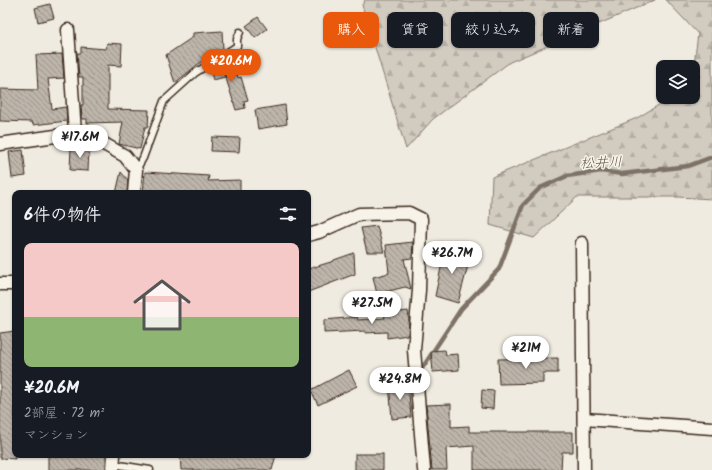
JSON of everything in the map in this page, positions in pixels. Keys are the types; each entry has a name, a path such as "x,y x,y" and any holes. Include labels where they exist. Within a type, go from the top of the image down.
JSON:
{"street":[{"path":"68,30 75,133"},
{"path":"0,144 83,132 125,156 136,170 134,190"},
{"path":"311,233 319,232 358,214 410,213 421,219 419,290 414,350 424,470"},
{"path":"582,243 584,470"},
{"path":"0,284 12,284"},
{"path":"584,419 712,428"}],"lane":[{"path":"136,170 143,158 164,102 195,73 237,46 237,39 240,32"},
{"path":"113,463 150,470"}],"green space":[{"path":"365,0 655,0 599,24 599,12 543,12 543,48 510,62 433,119 406,149 375,48 379,48 379,12 364,12 362,5"},
{"path":"666,0 712,0 712,199 678,197 577,197 534,238 490,225 492,177 637,118 660,104 700,104 700,60 695,60 698,34"}],"building":[{"path":"50,4 54,18 38,22 35,8"},
{"path":"258,17 267,29 255,38 246,26"},
{"path":"222,31 223,50 208,60 207,57 175,83 166,55 193,37 193,33"},
{"path":"107,43 122,44 121,66 108,65 108,109 149,110 148,127 145,127 140,149 119,144 123,122 87,123 87,119 82,119 81,105 83,105 83,77 79,77 77,53 81,53 81,47 106,49"},
{"path":"62,54 64,78 48,79 52,109 66,107 67,121 33,125 32,122 0,121 0,89 38,90 36,55"},
{"path":"224,60 224,66 235,64 238,78 241,77 248,100 244,101 245,108 236,110 224,72 225,77 213,80 210,69"},
{"path":"285,105 287,124 258,129 255,110"},
{"path":"212,137 240,138 239,152 211,151"},
{"path":"71,147 89,148 88,171 70,170"},
{"path":"23,150 26,176 12,178 9,152"},
{"path":"121,172 128,180 127,190 117,190"},
{"path":"145,172 209,176 208,181 240,180 240,190 143,190"},
{"path":"377,226 384,252 367,252 361,228"},
{"path":"413,242 412,258 404,259 411,289 405,287 377,294 373,277 389,273 386,245"},
{"path":"445,249 471,254 458,303 435,296"},
{"path":"354,253 355,274 311,291 311,268"},
{"path":"408,311 408,335 387,338 387,332 365,333 365,331 324,333 324,320 357,317 358,320 385,318 384,314"},
{"path":"12,331 12,458 15,459 0,458 0,333"},
{"path":"445,350 446,355 458,354 459,370 433,372 431,351"},
{"path":"558,358 558,373 543,373 543,383 499,384 498,359"},
{"path":"349,370 357,386 318,405 311,390"},
{"path":"408,383 411,417 392,419 389,384"},
{"path":"482,390 494,391 493,409 481,408"},
{"path":"451,404 451,427 469,426 469,432 573,432 573,452 562,452 561,470 474,470 474,446 446,448 447,470 432,470 426,405"},
{"path":"355,454 383,454 383,470 355,470"},
{"path":"48,458 106,458 106,470 48,470"},
{"path":"180,458 275,458 272,470 181,470"}],"waterway":[{"name":"松井川","path":"423,367 461,309 499,269 523,205 540,188 567,176 601,171 622,174 688,166 712,157"}]}
